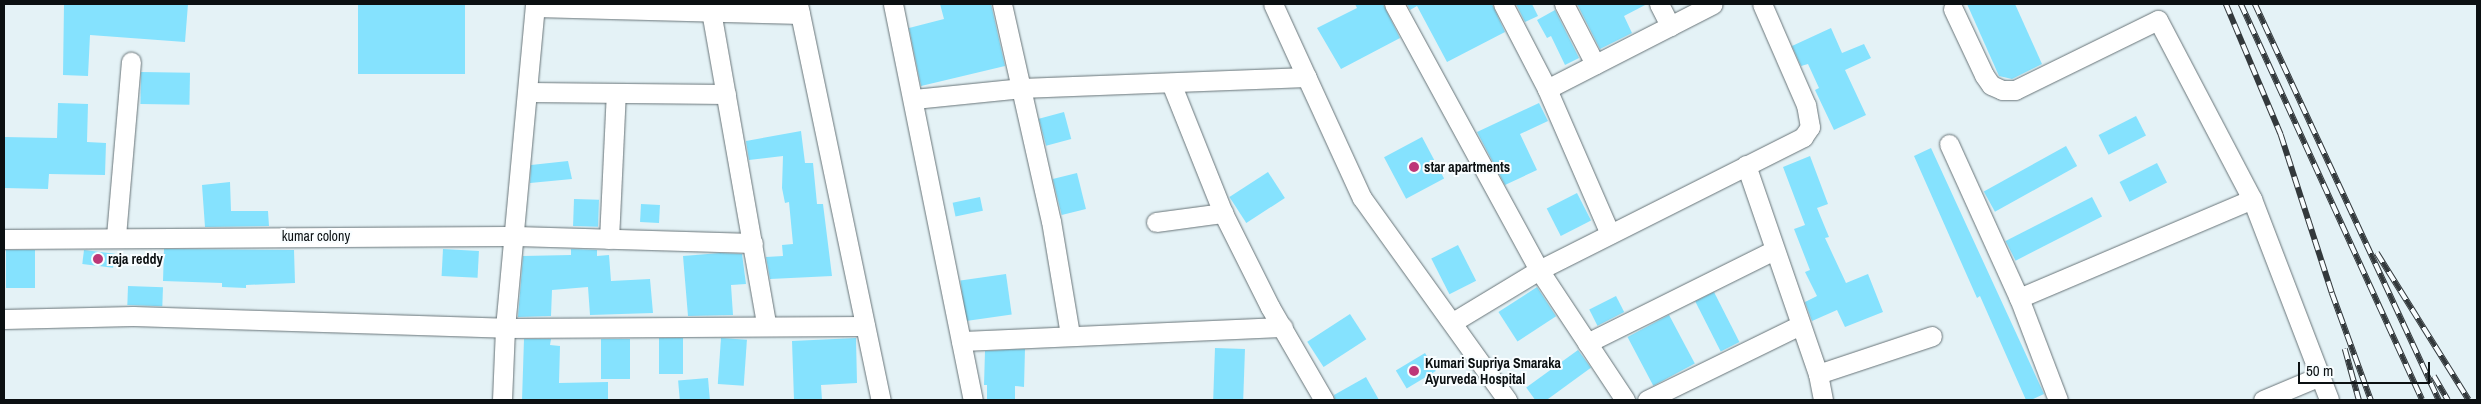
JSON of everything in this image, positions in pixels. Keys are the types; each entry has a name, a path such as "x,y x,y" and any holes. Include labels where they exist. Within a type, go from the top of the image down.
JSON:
{"street":[{"path":"893,4 914,99 973,400"},
{"path":"1002,4 1051,221 1070,334"},
{"path":"1273,4 1362,198 1508,400"},
{"path":"1394,4 1539,270 1625,400"},
{"path":"1503,4 1547,89 1610,234"},
{"path":"1564,4 1595,64"},
{"path":"1659,4 1670,26"},
{"path":"1547,89 1712,4"},
{"path":"1453,322 1539,270 1746,165 1793,144 1810,127 1806,105 1762,4"},
{"path":"502,400 505,328 516,236 535,5 711,12 799,9 881,400"},
{"path":"1953,9 1984,75 1991,85 2002,90 2016,90 2156,12 2252,199 2318,377 2329,400"},
{"path":"711,12 766,324"},
{"path":"116,236 131,62"},
{"path":"914,99 1022,88 1307,77"},
{"path":"1171,83 1223,213 1282,327 1324,400"},
{"path":"528,92 726,94"},
{"path":"609,238 616,92"},
{"path":"1949,144 2020,298 2058,400"},
{"path":"1746,165 1818,374 1823,400"},
{"path":"2020,298 2252,199"},
{"path":"1156,222 1223,213"},
{"name":"kumar colony","path":"6,239 116,236 516,236 753,243"},
{"path":"1587,343 1774,250"},
{"path":"4,319 133,316 505,328 766,324 865,326"},
{"path":"1647,400 1800,325"},
{"path":"960,341 1070,334 1282,327"},
{"path":"1818,374 1932,336"},
{"path":"2263,400 2318,377"}],"building":[{"path":"64,4 188,4 185,42 90,35 88,76 63,75"},
{"path":"358,4 465,4 465,74 358,74"},
{"path":"940,4 991,4 1005,66 921,86 909,28 944,19"},
{"path":"1355,4 1383,4 1400,38 1341,69 1317,28 1357,8"},
{"path":"1407,4 1492,4 1505,32 1447,62 1417,6 1410,10"},
{"path":"1516,4 1532,4 1538,16 1525,22"},
{"path":"1577,4 1647,4 1624,16 1632,33 1600,49"},
{"path":"1967,4 2015,4 2042,64 2012,79 1999,76"},
{"path":"1555,10 1579,58 1565,65 1551,36 1547,38 1537,20"},
{"path":"1831,28 1842,53 1864,44 1871,58 1845,70 1866,115 1834,130 1815,90 1819,88 1808,64 1801,66 1792,46"},
{"path":"141,72 190,73 189,105 140,104"},
{"path":"58,103 88,104 87,142 106,143 105,175 49,174 48,189 4,188 4,137 57,138"},
{"path":"1539,103 1548,121 1520,134 1537,170 1505,185 1477,132"},
{"path":"1064,112 1071,139 1046,146 1039,119"},
{"path":"2136,116 2146,136 2109,155 2099,135"},
{"path":"801,131 805,163 813,163 817,204 823,204 832,276 770,279 766,257 783,256 782,245 793,244 789,202 785,203 782,188 783,156 749,160 746,141"},
{"name":"star apartments","path":"1422,137 1444,178 1406,199 1384,157"},
{"path":"2066,146 2077,166 1995,212 1984,192"},
{"path":"1931,148 2044,394 2031,400 2026,400 1980,296 1977,298 1914,156"},
{"path":"1810,156 1828,204 1817,208 1829,237 1825,238 1846,283 1868,274 1883,312 1845,327 1837,310 1812,321 1805,302 1817,296 1805,272 1810,270 1794,229 1805,225 1783,167"},
{"path":"568,161 572,179 530,183 531,165"},
{"path":"2157,163 2167,183 2130,202 2120,182"},
{"path":"1268,172 1285,198 1246,223 1229,197"},
{"path":"1077,173 1086,209 1062,215 1053,179"},
{"path":"230,182 231,211 268,211 269,226 205,227 202,185"},
{"path":"1577,193 1591,221 1561,236 1547,208"},
{"path":"980,197 983,211 956,217 953,203"},
{"path":"2092,197 2102,217 2016,261 2006,241"},
{"path":"574,199 599,200 598,227 573,226"},
{"path":"641,204 660,205 659,223 640,222"},
{"path":"1458,245 1476,281 1449,294 1431,259"},
{"path":"164,249 294,250 295,283 246,285 246,288 222,287 222,283 163,281"},
{"path":"443,249 479,251 478,278 442,276"},
{"path":"571,249 597,250 597,256 609,255 611,281 650,279 653,313 590,315 588,287 552,290 551,316 518,317 523,256 571,255"},
{"path":"6,250 35,250 35,288 6,288"},
{"name":"raja reddy","path":"84,250 115,254 113,268 82,264"},
{"path":"720,253 742,254 746,284 731,285 733,315 688,316 683,256"},
{"path":"1006,274 1012,315 966,321 960,280"},
{"path":"128,286 163,287 162,306 127,305"},
{"path":"1537,287 1556,316 1517,341 1498,312"},
{"path":"1714,292 1739,342 1721,351 1695,302"},
{"path":"1616,296 1624,312 1597,326 1589,310"},
{"path":"1350,314 1366,339 1324,367 1307,342"},
{"path":"1669,315 1695,364 1653,386 1628,337"},
{"path":"659,338 683,338 683,374 659,374"},
{"path":"721,338 747,340 744,386 718,384"},
{"path":"856,338 857,383 821,385 822,400 794,400 792,341"},
{"path":"524,339 551,339 550,345 560,346 559,383 608,382 608,400 522,400"},
{"path":"601,339 630,339 630,379 601,379"},
{"path":"1215,348 1245,349 1243,400 1213,400"},
{"path":"1025,349 1024,387 1015,386 1015,400 987,400 987,385 984,385 985,351"},
{"path":"1578,350 1591,368 1547,400 1535,400 1526,388"},
{"path":"1425,353 1436,371 1407,389 1396,371"},
{"path":"1366,377 1379,400 1335,400 1334,395"},
{"path":"708,378 710,400 680,400 678,381"}],"railway":[{"path":"2226,4 2281,135 2332,293 2371,400"},
{"path":"2241,4 2422,400"},
{"path":"2255,4 2439,400"},
{"path":"2377,253 2469,400"},
{"path":"2345,349 2359,400"},
{"path":"2434,376 2448,400"}],"place":[{"name":"star apartments","path":"1414,167"},
{"name":"raja reddy","path":"98,259"},
{"name":"Kumari Supriya Smaraka Ayurveda Hospital","path":"1414,371"}]}
